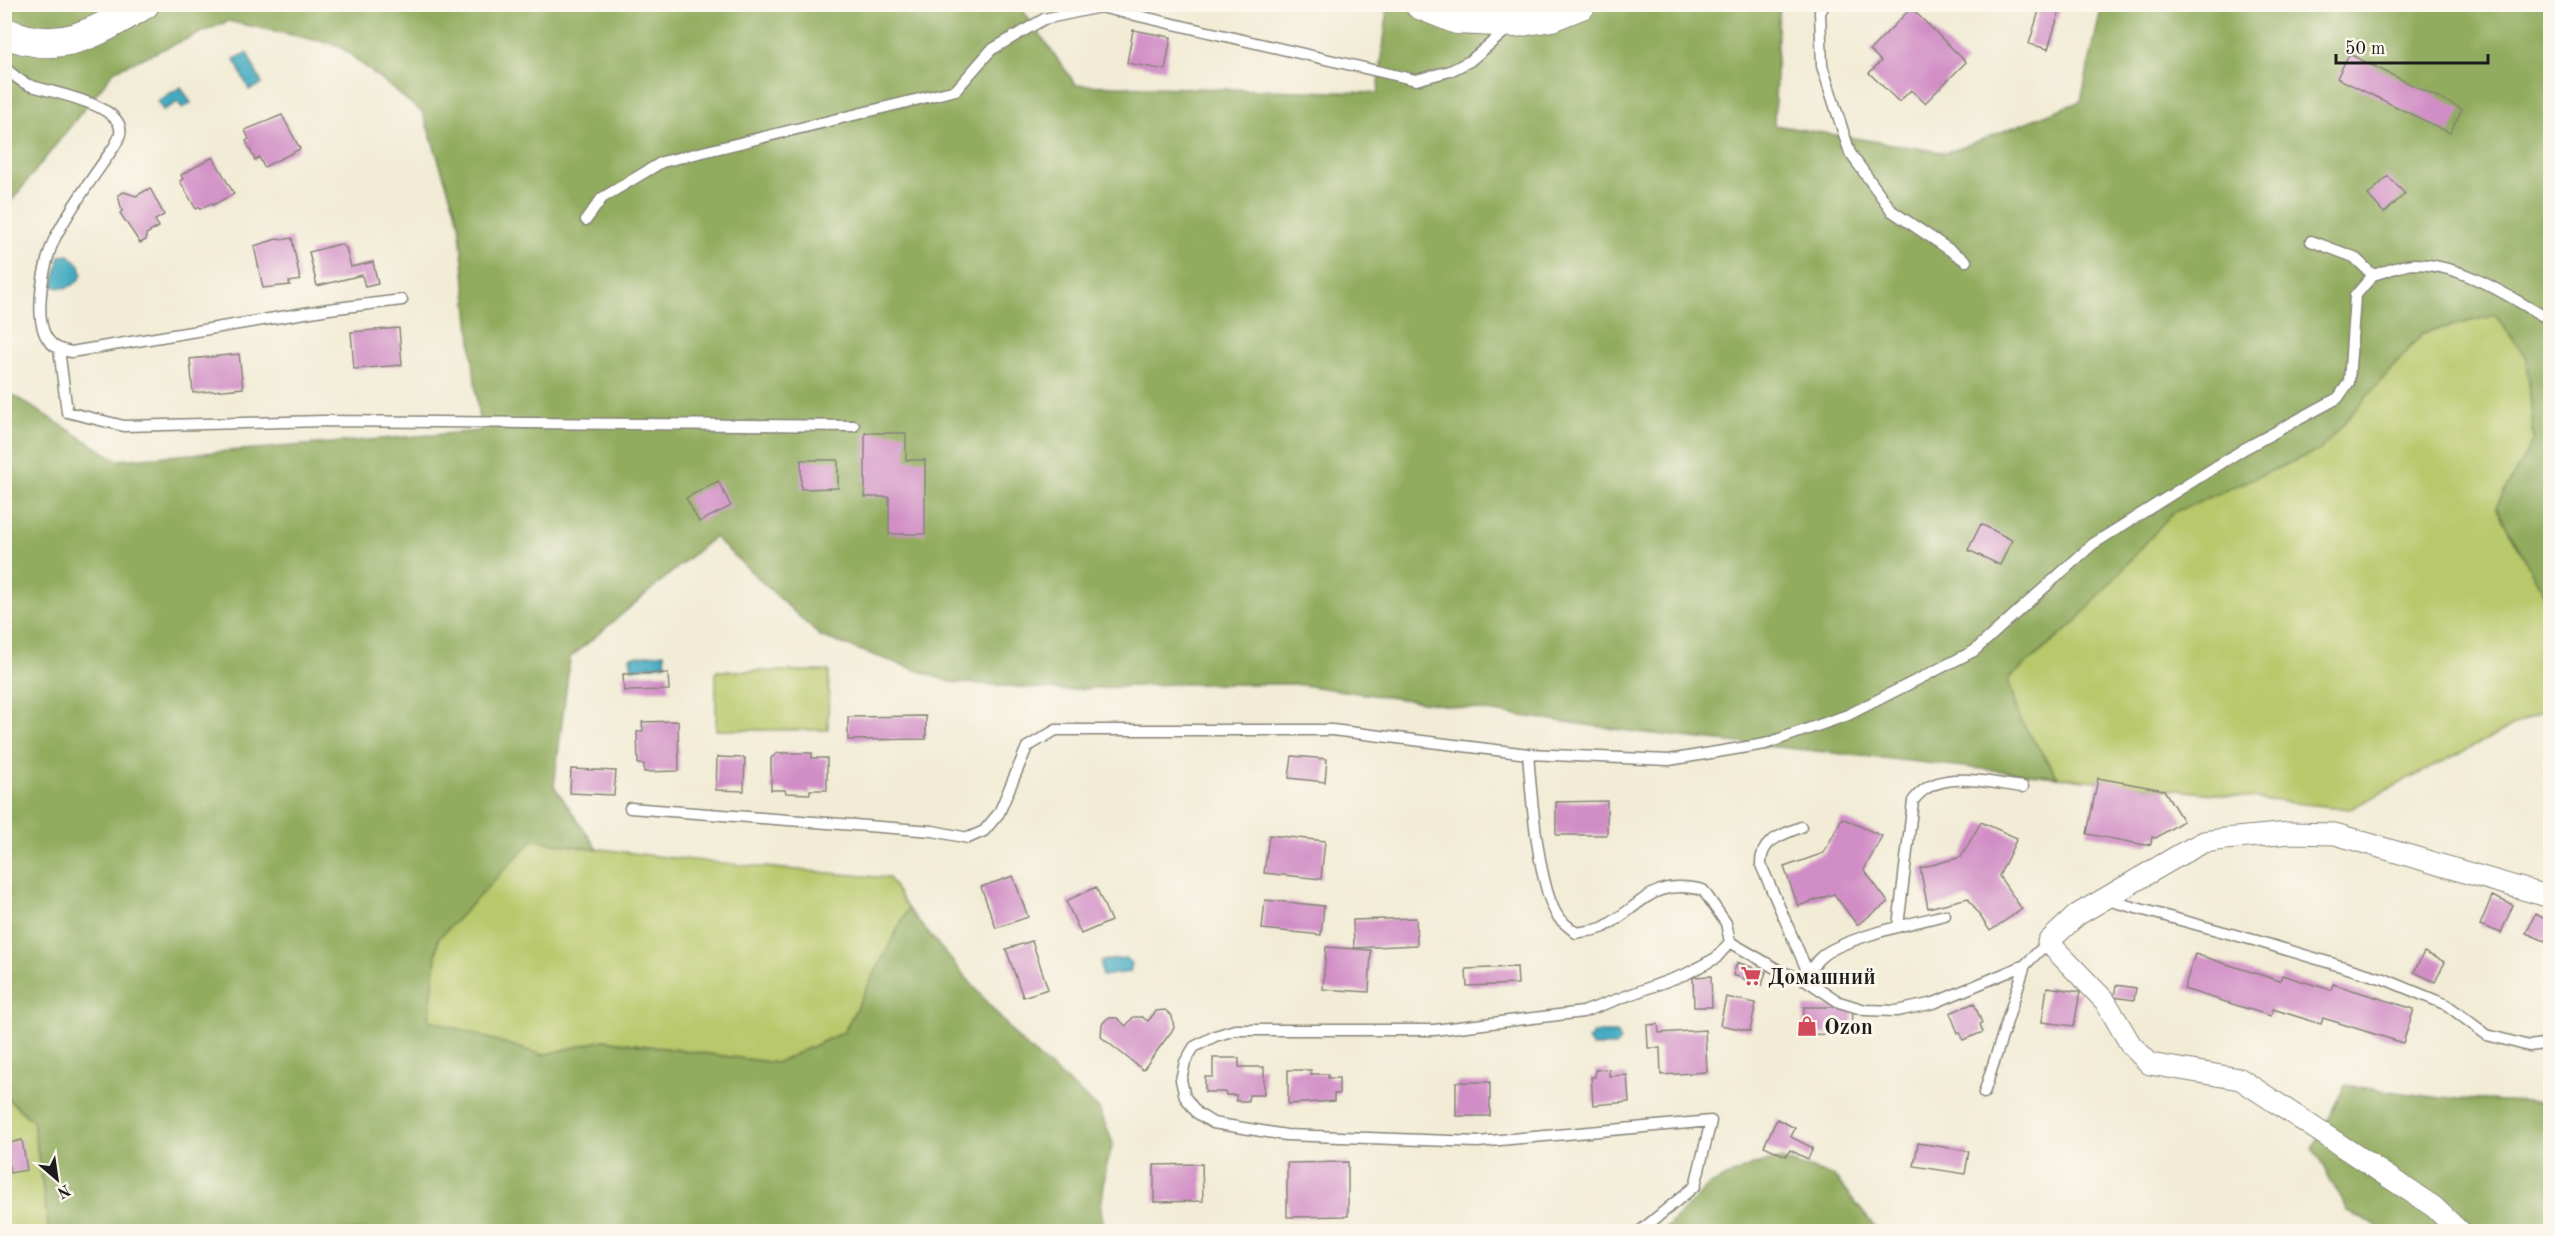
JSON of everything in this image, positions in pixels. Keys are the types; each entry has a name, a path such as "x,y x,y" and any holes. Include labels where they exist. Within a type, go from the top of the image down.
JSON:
{"street":[{"path":"4,32 16,37 51,44 97,32 144,4"},
{"path":"1420,4 1457,19 1516,22 1551,16 1581,4"},
{"path":"2460,1232 2434,1207 2240,1079 2150,1064 2131,1045 2105,1001 2048,942 2077,915 2204,843 2290,833 2335,834 2550,897"}],"lane":[{"path":"1825,4 1820,12 1822,66 1850,153 1892,211 1966,261"},
{"path":"586,220 602,198 662,162 956,90 991,50 1017,34 1044,19 1100,7 1416,80 1450,71 1470,61 1516,22"},
{"path":"4,66 25,84 95,105 112,114 120,128 120,135 114,147 55,237 43,278 41,288 45,333 49,342 59,349 71,352 329,309 402,300"},
{"path":"2311,241 2354,257 2373,275"},
{"path":"630,808 933,831 968,838 984,831 999,813 1027,747 1056,730 1332,730 1527,754 1669,760 1766,744 1848,716 1974,651 2093,544 2244,449 2338,398 2349,382 2355,296 2373,275 2412,264 2449,269 2492,287 2550,318"},
{"path":"59,349 67,412 124,426 371,421 854,426"},
{"path":"1527,754 1537,844 1547,888 1559,918 1576,933 1602,929 1658,890 1682,885 1703,890 1726,923 1730,942 1782,972 1807,978 1839,1002 1865,1010 1896,1011 1934,1003 2025,965 2048,942"},
{"path":"1898,926 1913,801 1919,792 1934,784 1956,779 2023,787"},
{"path":"1801,827 1769,842 1761,856 1761,865 1807,978"},
{"path":"2106,900 2258,941 2384,979 2447,1005 2487,1035 2529,1046 2550,1043"},
{"path":"1807,978 1812,967 1829,951 1898,926 1945,915"},
{"path":"1639,1232 1695,1186 1711,1121 1478,1142 1286,1135 1213,1124 1197,1113 1185,1097 1181,1080 1185,1062 1194,1047 1215,1036 1235,1030 1434,1030 1583,1012 1686,974 1716,958 1730,942"},
{"path":"1984,1093 2025,965"}],"green space":[{"path":"5,5 1019,5 1076,85 1378,93 1388,5 1779,5 1774,125 1947,153 2081,101 2102,5 2550,5 2550,605 2496,507 2534,439 2527,358 2495,315 2423,333 2320,450 2172,513 2074,624 2008,679 2020,720 2058,777 1636,732 1295,684 1171,684 1062,690 950,682 820,636 714,537 570,658 554,786 598,850 533,840 438,939 429,1020 543,1055 604,1040 776,1063 844,1032 908,909 1021,1042 1099,1109 1113,1143 1106,1168 1101,1209 1105,1231 49,1231 33,1121 5,1096 5,390 117,460 480,431 459,222 423,113 338,45 228,21 115,70 5,209"},
{"path":"2495,315 2527,357 2534,440 2496,507 2550,605 2550,707 2350,809 2058,777 2020,720 2008,679 2074,624 2172,513 2320,450 2423,333"},
{"path":"716,671 829,671 828,730 716,730"},
{"path":"533,839 666,857 889,878 908,909 844,1032 776,1063 604,1040 543,1055 429,1020 438,939"},
{"path":"2345,1085 2441,1098 2550,1103 2550,1231 2387,1231 2348,1212 2313,1148"},
{"path":"4,1096 33,1121 49,1231 5,1231"},
{"path":"1780,1159 1834,1176 1878,1231 1663,1231 1709,1185 1754,1164"}],"water":[{"path":"247,53 262,84 249,90 234,59"},
{"path":"181,87 191,103 182,108 178,102 163,110 157,101"},
{"path":"69,255 80,265 82,274 77,282 70,286 62,288 53,286 60,256"},
{"path":"664,653 666,664 632,669 630,657"},
{"path":"1126,958 1132,963 1130,972 1102,976 1101,961"},
{"path":"1594,1033 1617,1033 1620,1041 1616,1046 1592,1046 1588,1040"}],"building":[{"path":"2041,4 2061,7 2048,49 2029,44"},
{"path":"1911,8 1966,62 1925,103 1911,90 1899,102 1869,73 1881,61 1870,50"},
{"path":"1133,30 1171,37 1165,70 1127,63"},
{"path":"2349,54 2462,109 2450,133 2337,78"},
{"path":"282,115 300,149 264,167 259,157 255,160 246,141 249,139 245,130"},
{"path":"213,157 234,194 213,205 212,203 196,209 180,181 183,179 181,175"},
{"path":"2388,176 2405,194 2384,213 2368,195"},
{"path":"150,188 164,215 155,220 159,227 146,234 146,240 140,243 120,213 122,211 118,195 124,192 136,196"},
{"path":"280,238 281,240 292,238 300,280 289,282 290,285 263,288 254,246"},
{"path":"340,244 346,248 351,267 373,262 378,284 365,287 362,275 317,286 309,252"},
{"path":"399,328 402,365 354,369 351,332"},
{"path":"239,354 243,388 193,393 190,359"},
{"path":"865,433 906,433 906,460 925,460 925,534 889,534 889,497 865,497"},
{"path":"801,460 838,460 838,488 801,489"},
{"path":"718,481 731,506 699,522 686,498"},
{"path":"1981,524 2012,540 2000,565 1968,550"},
{"path":"668,673 669,690 624,691 623,674"},
{"path":"926,716 926,739 848,740 848,717"},
{"path":"678,721 679,771 644,772 644,764 638,764 637,732 643,731 642,722"},
{"path":"778,753 812,753 812,758 827,758 827,790 810,790 810,794 771,790 771,758"},
{"path":"1292,756 1327,759 1325,782 1289,778"},
{"path":"717,757 745,758 744,791 716,790"},
{"path":"571,769 616,771 614,795 570,793"},
{"path":"2098,778 2164,790 2183,821 2156,838 2152,837 2151,844 2145,845 2087,834"},
{"path":"1607,801 1607,835 1556,835 1556,802"},
{"path":"1842,818 1882,836 1864,870 1888,902 1857,925 1834,894 1798,906 1784,867 1824,853"},
{"path":"1981,822 2017,838 1999,876 2022,909 1990,931 1968,898 1928,908 1920,868 1961,857"},
{"path":"1269,835 1325,841 1321,879 1264,873"},
{"path":"1013,876 1028,917 996,928 981,887"},
{"path":"1096,887 1111,921 1081,934 1066,901"},
{"path":"2492,896 2513,905 2501,933 2480,925"},
{"path":"1265,900 1324,906 1321,935 1262,929"},
{"path":"2535,914 2550,921 2545,941 2526,933"},
{"path":"1416,918 1417,945 1354,948 1353,920"},
{"path":"1032,941 1048,989 1023,997 1006,949"},
{"path":"1326,947 1371,950 1369,992 1323,989"},
{"path":"2424,952 2445,962 2435,982 2414,972"},
{"path":"2195,954 2280,981 2282,975 2331,990 2333,984 2414,1009 2403,1043 2323,1018 2321,1024 2273,1009 2271,1016 2184,989"},
{"path":"1737,962 1766,972 1762,985 1733,975"},
{"path":"1517,967 1518,984 1467,986 1466,969"},
{"path":"1711,976 1712,1007 1694,1007 1693,977"},
{"path":"2116,985 2136,988 2134,1000 2114,997"},
{"path":"2047,987 2080,992 2074,1026 2042,1022"},
{"path":"1726,997 1756,1003 1750,1031 1720,1025"},
{"path":"1974,1003 1983,1032 1963,1040 1950,1013"},
{"path":"1804,1007 1853,1007 1852,1035 1803,1034"},
{"path":"1165,1010 1172,1016 1174,1028 1143,1070 1101,1037 1102,1024 1108,1018 1117,1018 1126,1026 1133,1017 1142,1017 1148,1021 1156,1011"},
{"path":"1658,1024 1659,1033 1705,1030 1707,1072 1661,1075 1660,1048 1648,1048 1647,1025"},
{"path":"1213,1058 1239,1058 1239,1067 1264,1067 1264,1095 1249,1095 1248,1101 1236,1101 1236,1095 1226,1095 1225,1092 1205,1092 1205,1077 1213,1077"},
{"path":"1609,1069 1609,1076 1627,1075 1629,1102 1593,1105 1591,1077 1595,1077 1595,1070"},
{"path":"1288,1070 1311,1070 1311,1074 1328,1074 1328,1078 1339,1078 1339,1094 1334,1094 1334,1101 1288,1104"},
{"path":"1456,1082 1490,1082 1490,1116 1456,1116"},
{"path":"1777,1119 1795,1128 1791,1137 1813,1148 1808,1159 1790,1150 1786,1156 1764,1146"},
{"path":"22,1140 27,1170 10,1173 5,1144"},
{"path":"1918,1143 1969,1151 1965,1174 1914,1166"},
{"path":"1348,1162 1348,1216 1287,1217 1287,1163"},
{"path":"1202,1164 1203,1201 1154,1202 1154,1165"},
{"path":"2279,1226 2288,1232 2275,1232"}],"place":[{"name":"Домашний","path":"1751,976"},
{"name":"Ozon","path":"1807,1026"}]}
